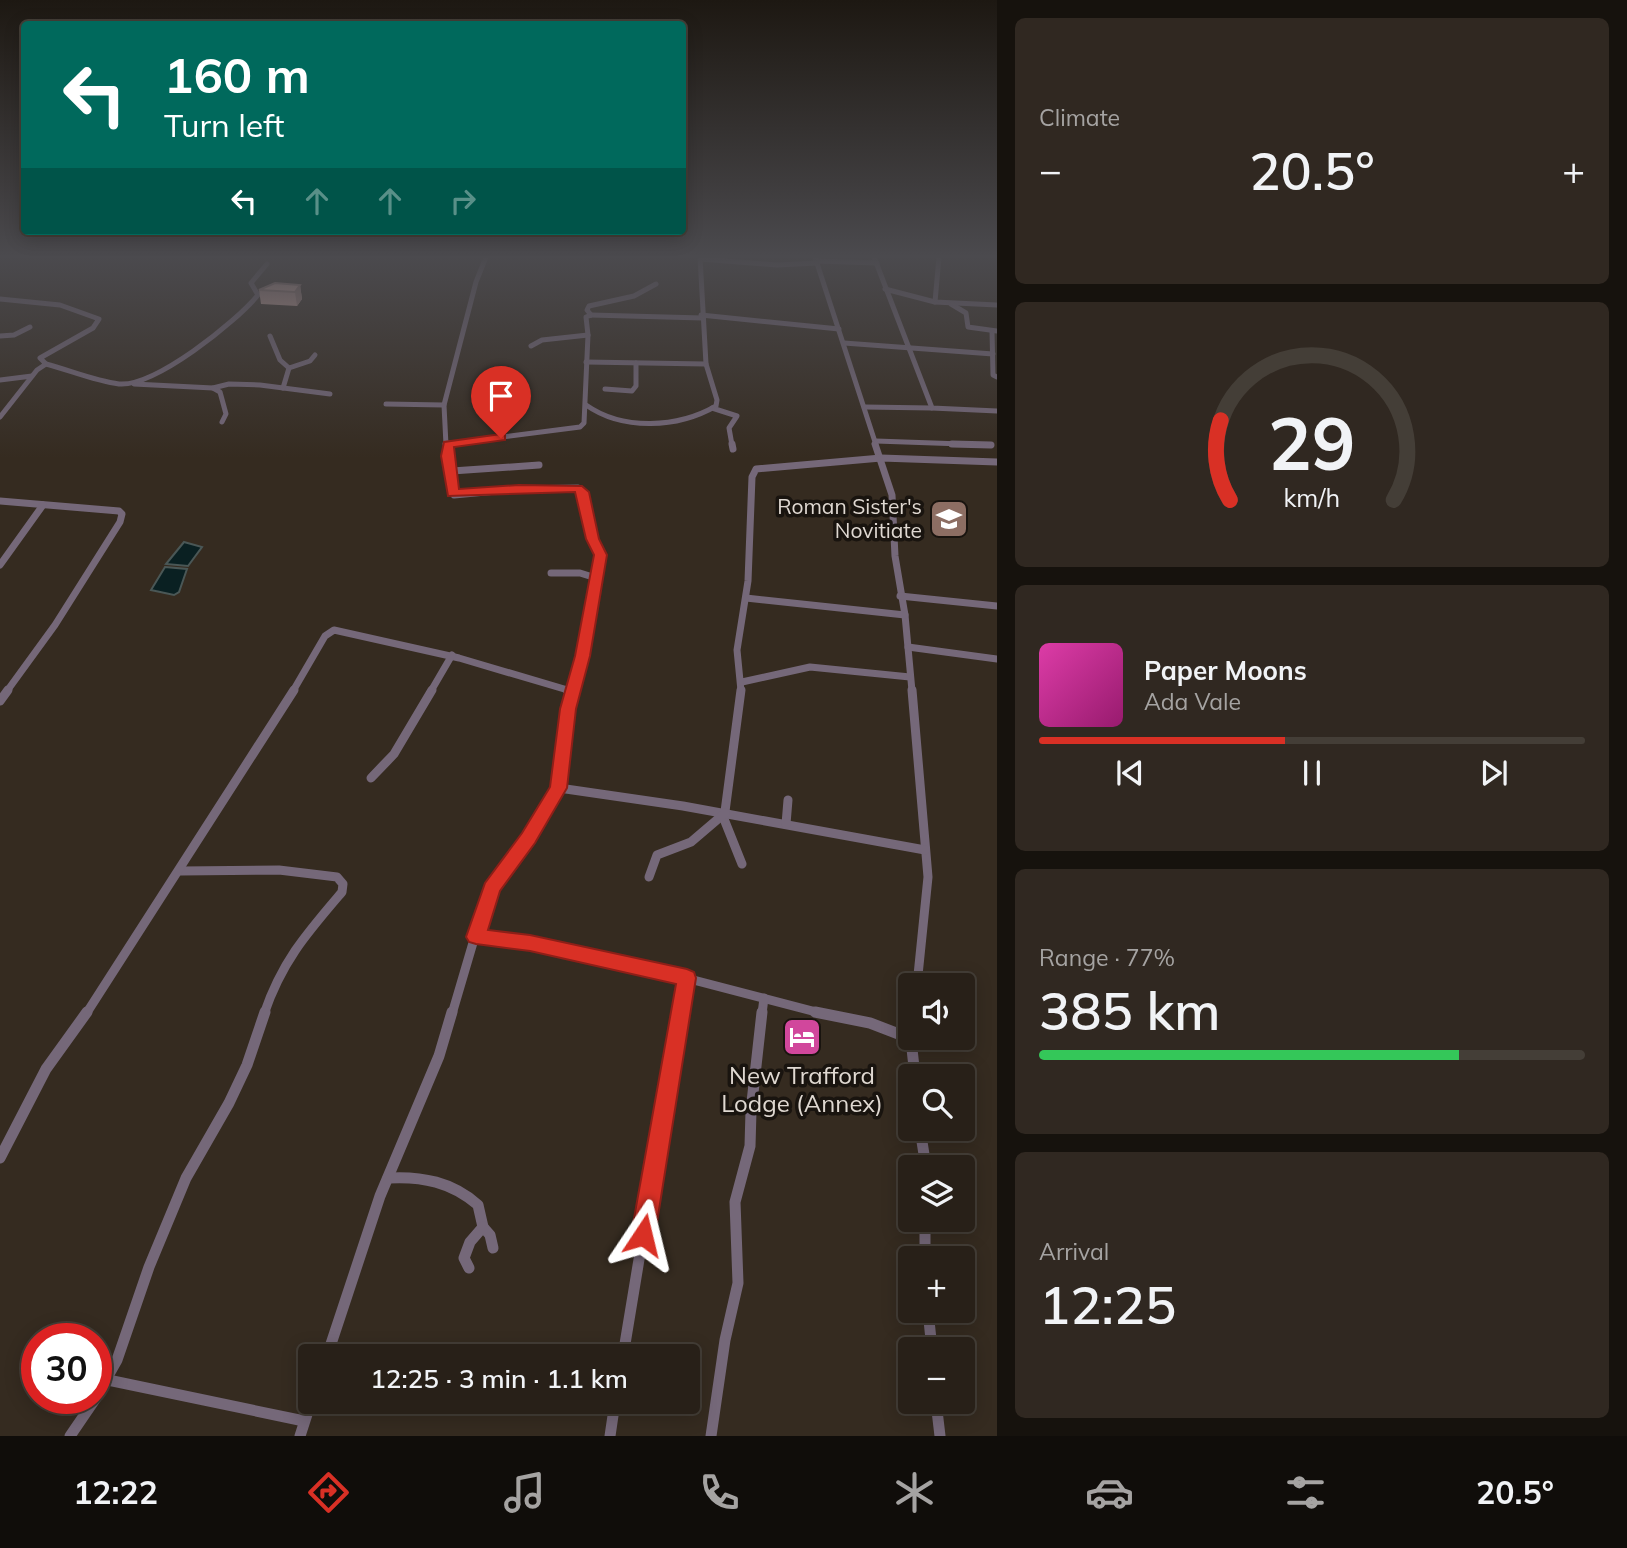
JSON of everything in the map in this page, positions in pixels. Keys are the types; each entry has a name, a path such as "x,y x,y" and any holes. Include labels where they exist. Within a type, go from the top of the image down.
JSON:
{"street":[{"path":"96,324 41,357 40,361 46,365 121,384 214,388 238,384 330,394"},
{"path":"132,383 150,376 233,324"},
{"path":"331,1344 388,1178 439,1056 492,888 559,788 571,691 583,656 600,555 593,539 581,490 519,489 454,495 450,489 452,471 447,456 449,444 444,405 465,324"},
{"path":"449,444 580,427 584,423 586,405 583,394 587,324"},
{"path":"586,405 594,412 615,419 667,422 695,417 712,408 717,400 706,364 703,324"},
{"path":"782,324 839,329"},
{"path":"837,324 892,495 928,877 918,973"},
{"path":"898,324 932,408"},
{"path":"968,324 968,327 994,331 993,375 997,377"},
{"path":"0,336 14,335 30,327"},
{"path":"531,346 542,340 588,335"},
{"path":"270,336 280,360 289,368"},
{"path":"844,343 993,354"},
{"path":"289,368 310,360 315,355"},
{"path":"586,362 706,364"},
{"path":"605,389 632,391 636,386 636,363"},
{"path":"0,417 32,376 46,365"},
{"path":"283,388 289,368"},
{"path":"0,380 32,376"},
{"path":"214,388 223,397 222,406 226,414 222,422"},
{"path":"386,404 444,405"},
{"path":"865,407 997,411"},
{"path":"712,408 737,416 729,428 733,449"},
{"path":"876,441 991,445"},
{"path":"742,864 724,819 743,682 736,661 737,639 746,598 752,477 756,469 881,458 997,462"},
{"path":"452,471 539,464"},
{"path":"0,501 119,511 122,514 120,522 55,625 0,701"},
{"path":"0,565 43,505"},
{"path":"551,573 580,573 596,578"},
{"path":"900,596 997,607"},
{"path":"746,598 905,615"},
{"path":"0,1158 46,1069 89,1010 181,870 277,720 325,636 334,630 345,631 452,654 509,669 571,691"},
{"path":"908,647 997,659"},
{"path":"371,778 394,754 452,654"},
{"path":"743,682 810,667 910,677"},
{"path":"559,788 725,813 925,850"},
{"path":"786,824 788,800"},
{"path":"649,877 657,855 691,842 725,813"},
{"path":"112,1369 170,1215 186,1178 229,1103 247,1065 273,987 293,950 342,892 343,884 337,877 286,870 181,870"},
{"path":"476,937 530,943 687,978 898,1032"},
{"path":"625,1344 687,978"},
{"path":"711,1436 724,1340 738,1283 735,1202 746,1170 750,1146 751,1111 764,998"},
{"path":"388,1178 411,1176 452,1186 478,1205 483,1227 490,1235 493,1248"},
{"path":"470,1268 464,1258 470,1242 483,1227"},
{"path":"112,1381 304,1421"},
{"path":"70,1436 85,1414"},
{"path":"300,1436 307,1414"},
{"path":"610,1436 613,1414"},
{"path":"937,1414 940,1436"}],"water":[{"path":"184,542 202,547 188,566 166,564"},
{"path":"165,567 187,569 179,592 174,595 151,590"}],"place":[{"name":"Roman Sister's Novitiate","path":"949,519"},
{"name":"New Trafford Lodge (Annex)","path":"802,1037"}],"route":[{"path":"501,438 449,444 447,456 452,471 452,494 578,488 583,492 593,539 600,555 583,656 571,691 559,788 492,888 485,902 476,937 530,943 687,978 643,1235"}]}
